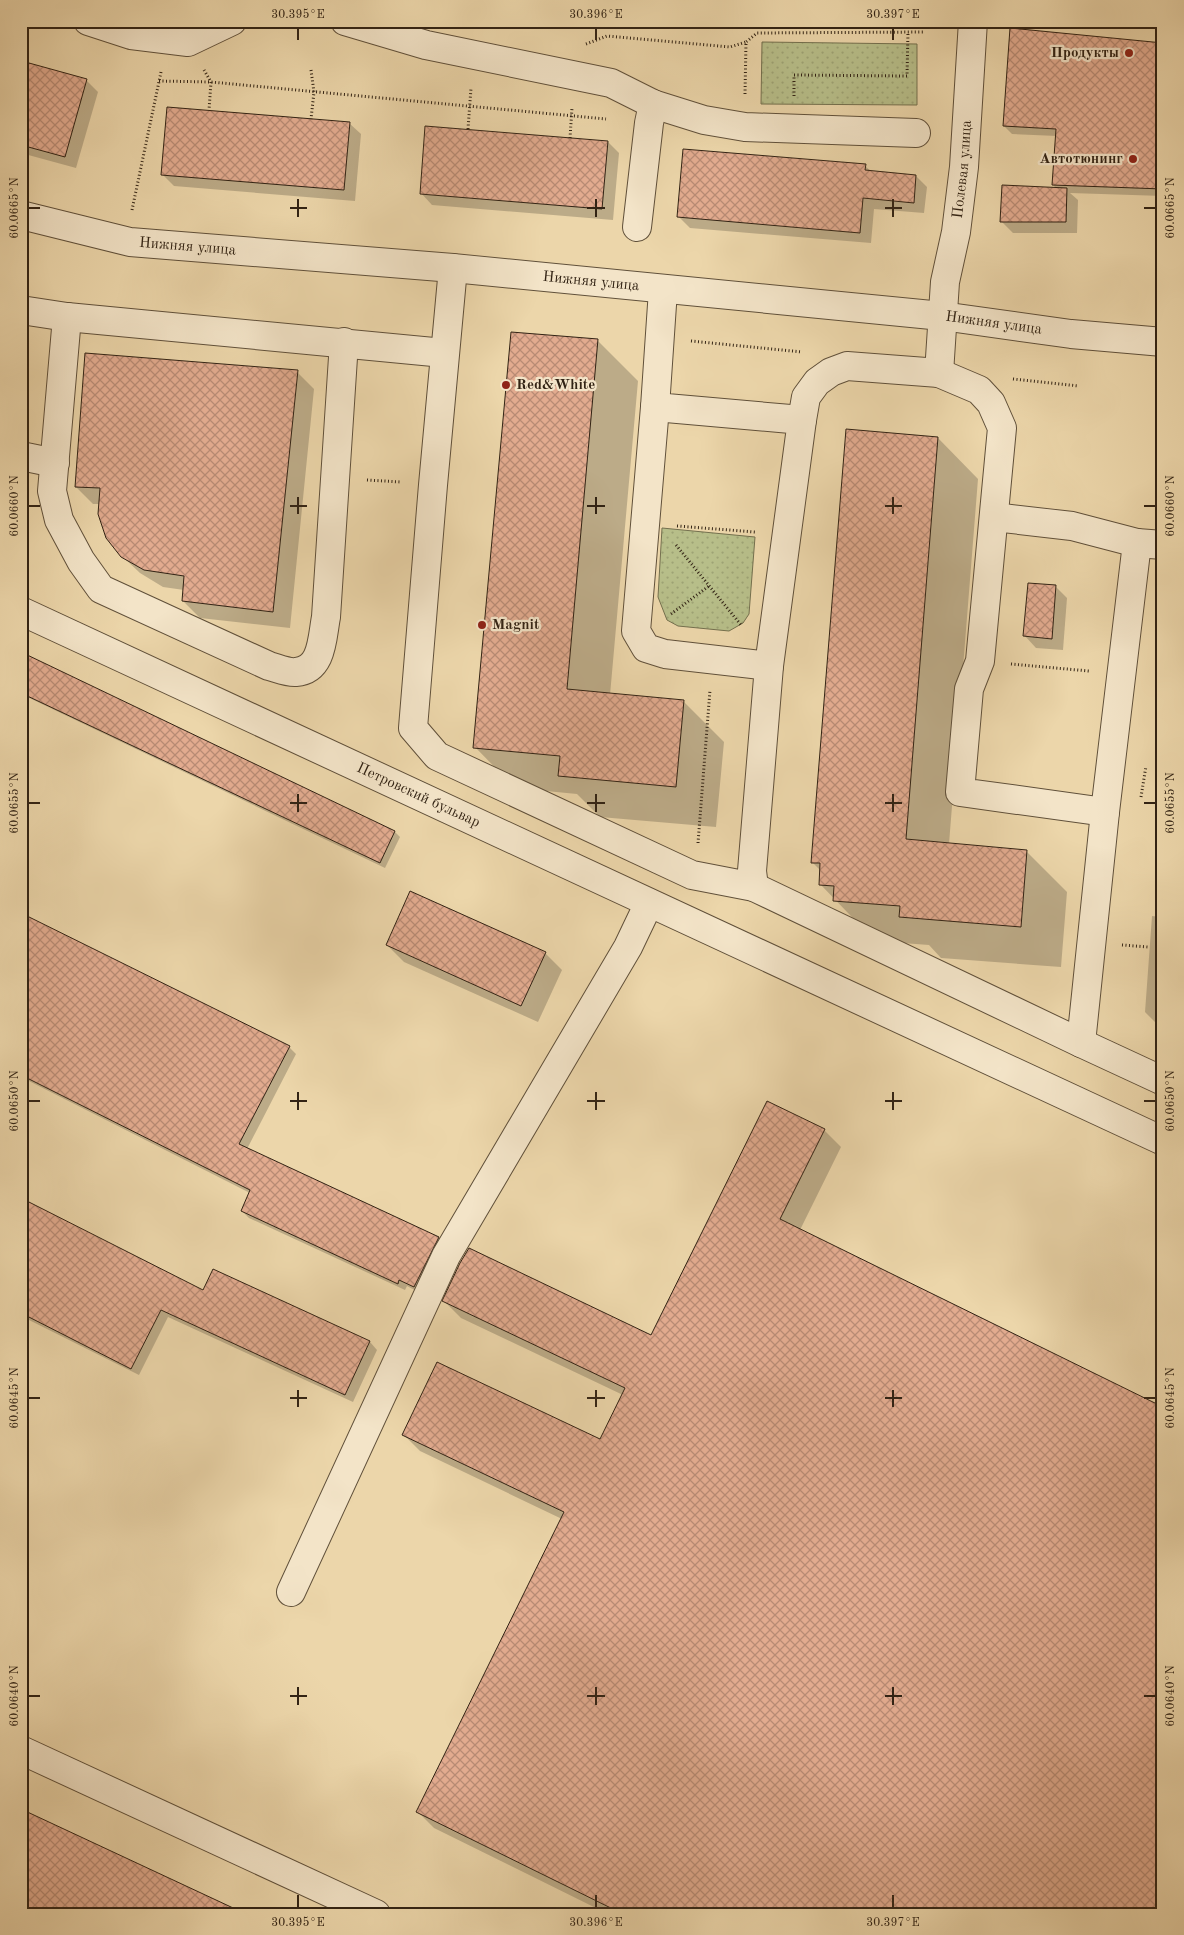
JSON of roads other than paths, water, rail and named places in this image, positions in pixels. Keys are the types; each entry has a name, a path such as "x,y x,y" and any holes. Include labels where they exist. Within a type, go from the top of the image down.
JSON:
{"street":[{"path":"88,21 130,35 188,42 232,21"},
{"path":"345,21 426,45 611,83 651,114 745,127 916,133"},
{"name":"Полевая улица","path":"939,373 946,282 956,232 964,168 973,21"},
{"path":"637,227 651,114"},
{"name":"Нижняя улица","path":"21,215 130,242 453,268 942,316 1071,334 1163,342"},
{"path":"453,268 444,353 414,728 437,756 692,875 754,887 1163,1081"},
{"path":"663,290 655,407 653,524 636,631 646,648 665,654 769,666"},
{"path":"21,310 67,317 444,353"},
{"path":"67,317 52,491 59,520 80,561 101,589 268,666 296,672 310,668 319,656 326,617 344,342"},
{"path":"754,887 752,871 769,666 806,397 817,382 832,372 847,366 939,373 979,390 991,402 1002,428 980,661 969,689 960,792 1105,812"},
{"path":"655,407 802,420"},
{"path":"21,456 55,463"},
{"path":"994,518 1072,526 1150,544 1121,675 1081,1043"},
{"name":"Петровский бульвар","path":"21,611 1163,1141"},
{"path":"292,1592 446,1256 628,947 648,903"},
{"path":"21,1750 376,1914"}],"place":[{"name":"Продукты","path":"1129,53"},
{"name":"Автотюнинг","path":"1133,159"},
{"name":"Red&White","path":"506,385"},
{"name":"Magnit","path":"482,625"}]}
